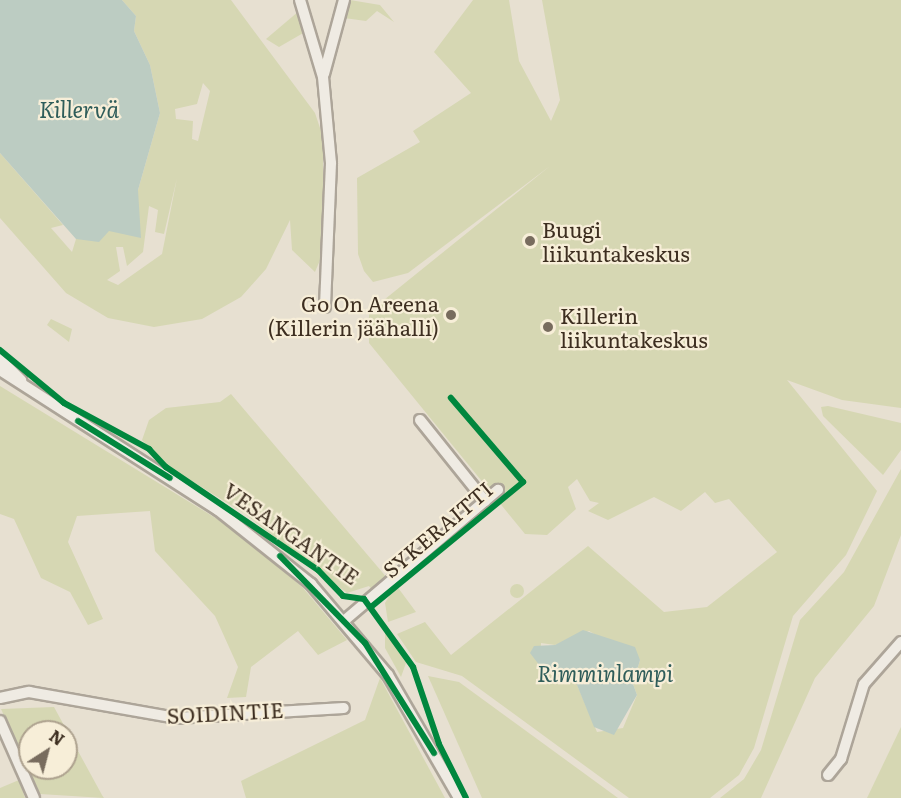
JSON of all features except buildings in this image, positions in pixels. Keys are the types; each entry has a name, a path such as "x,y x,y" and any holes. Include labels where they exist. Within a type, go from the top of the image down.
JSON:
{"street":[{"path":"300,0 323,77 331,162 325,307"},
{"path":"323,77 344,0"},
{"name":"VESANGANTIE","path":"0,359 21,380"},
{"name":"VESANGANTIE","path":"0,370 21,380 246,529 345,620 388,675 459,798"},
{"path":"420,420 485,501"},
{"name":"SYKERAITTI","path":"345,620 498,490"},
{"path":"828,775 841,759 864,684 901,642"},
{"name":"SOIDINTIE","path":"0,698 29,692 176,717 344,708"},
{"path":"0,721 34,798"}],"green space":[{"path":"122,0 231,0 315,113 323,137 323,253 315,272 292,250 290,220 266,269 241,297 202,319 154,327 108,318 66,293 0,218 0,153 63,225 51,228 72,252 76,239 86,237 138,190 160,113 150,65 134,31 136,16","holes":["203,83 210,91 198,141 192,139 193,121 176,119 175,109 197,104","177,178 162,254 118,285 107,280 120,271 116,247 123,247 127,266 143,252 149,206 158,210 155,232 164,234"]},
{"path":"350,0 380,5 394,22 377,11 366,21 344,18"},
{"path":"473,0 509,0 519,61 551,121 560,100 542,0 901,0 901,408 842,400 787,380 877,491 846,555 793,616 754,748 739,775 710,798 629,798 462,676 416,662 397,634 425,622 451,655 588,546 664,612 707,607 777,552 729,499 715,503 705,492 681,511 654,497 608,520 588,511 599,503 590,501 577,479 568,487 576,509 547,535 525,534 369,343 369,312 550,166 408,273 373,282 364,271 358,254 357,178 420,142 413,131 471,93 434,52","holes":["589,631 640,660 633,684 637,695 623,728 597,732 575,680 540,666 541,643 555,645"]},
{"path":"299,11 305,32 279,47 266,39"},
{"path":"51,319 72,329 69,342 47,325"},
{"path":"0,386 240,533 303,588 347,640 318,655 298,631 251,667 246,697 227,698 238,667 215,616 155,551 150,511 77,516 68,542 103,619 88,625 70,592 41,578 14,519 0,514"},
{"path":"231,394 388,579 373,591 369,586 347,593 245,514 166,465 142,440 149,420 166,408 220,402"},
{"path":"828,406 901,423 901,450 883,475 823,416 821,407"},
{"path":"901,469 901,535 874,606 815,678 761,798 720,798 744,779 761,750 800,620 844,572"},
{"path":"514,584 520,584 524,591 520,598 514,598 510,594 510,588"},
{"path":"396,585 416,612 388,622 385,603"},
{"path":"385,631 406,663 401,677 385,648"},
{"path":"428,676 459,682 618,798 482,798"},
{"path":"380,678 445,798 246,798 241,781 365,720"},
{"path":"54,707 61,720 18,720 18,746 1,709"},
{"path":"901,727 901,798 867,798"},
{"path":"78,751 104,798 40,794 34,780 78,780"},
{"path":"19,780 25,798 0,798 0,788"}],"water":[{"name":"Killervä","path":"0,0 122,0 136,16 134,31 150,65 160,113 138,190 141,238 109,231 99,242 76,239 0,153"},
{"name":"Rimminlampi","path":"583,630 635,647 640,660 633,684 637,695 614,735 594,727 575,680 540,666 530,653 534,646 555,645"}],"cycle path":[{"path":"0,350 64,403 149,449 166,467 318,570 343,596 364,599 413,667 439,744 466,798"},
{"path":"371,607 523,482 451,398"},
{"path":"78,421 170,478"},
{"path":"280,556 365,643 434,753"}],"place":[{"name":"Buugi liikuntakeskus","path":"530,241"},
{"name":"Go On Areena (Killerin jäähalli)","path":"451,315"},
{"name":"Killerin liikuntakeskus","path":"548,327"}]}
